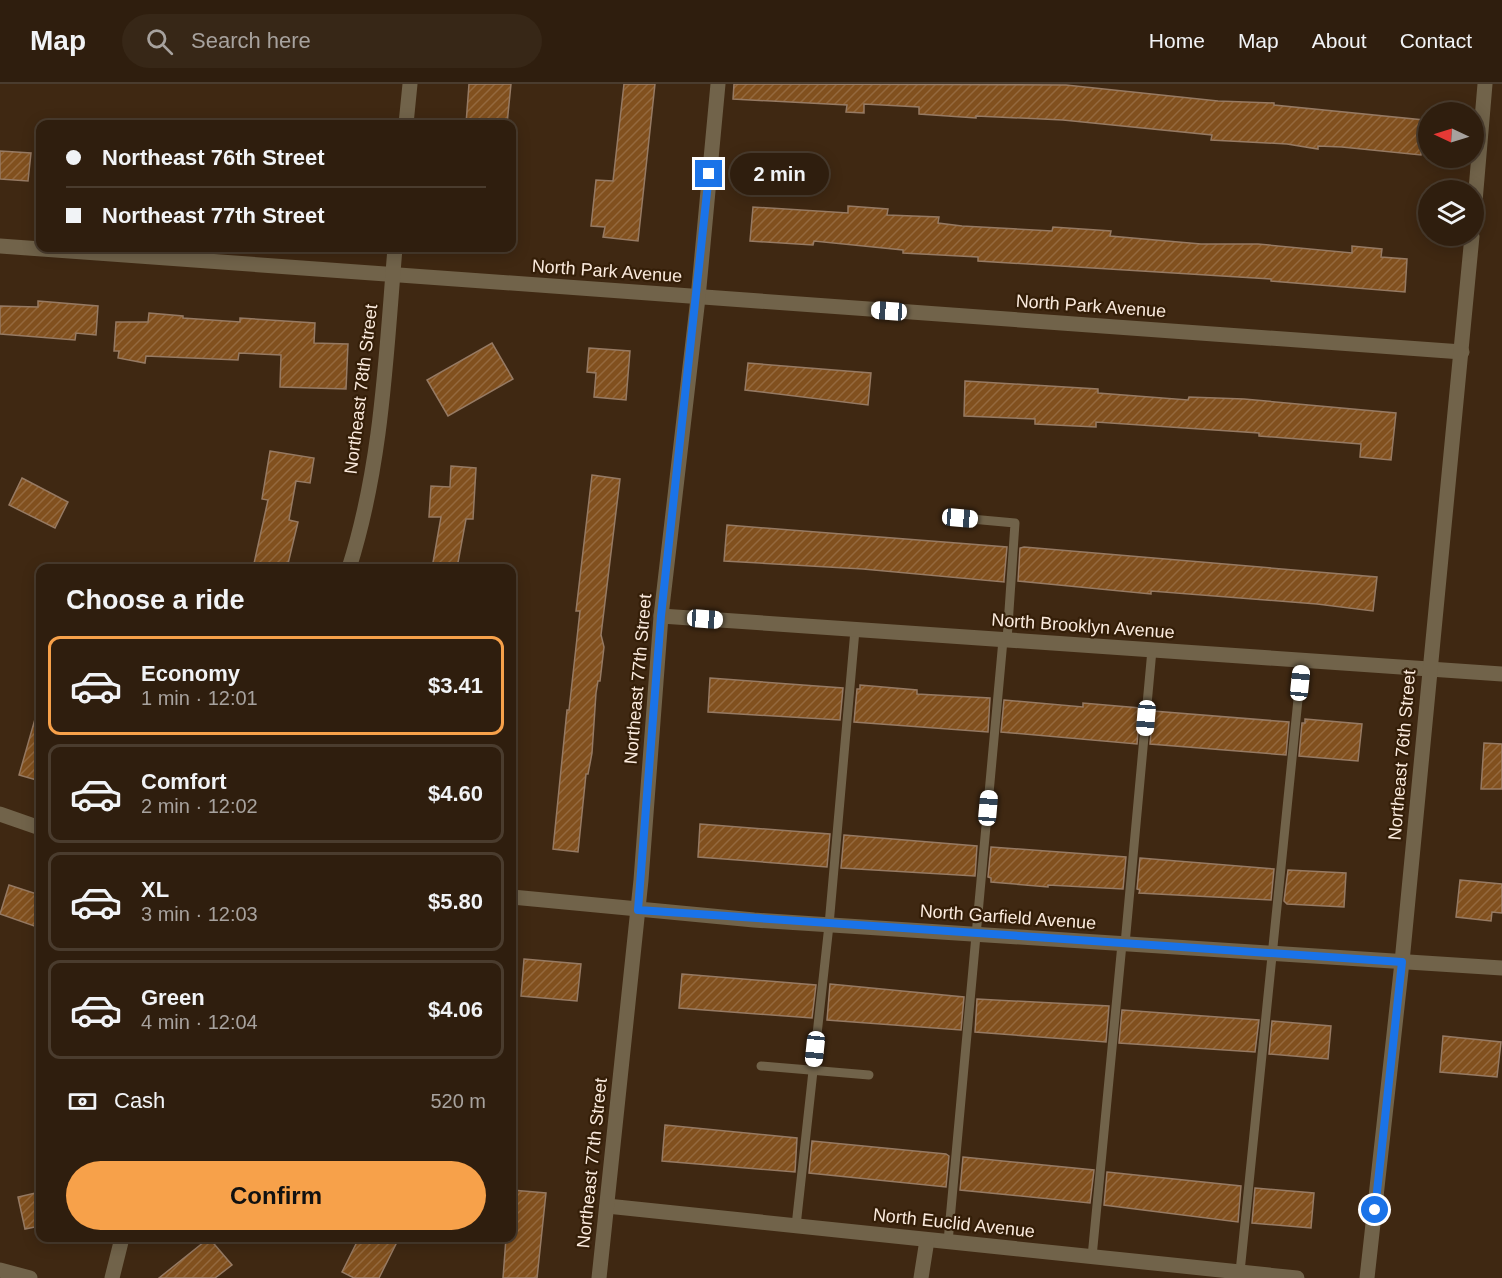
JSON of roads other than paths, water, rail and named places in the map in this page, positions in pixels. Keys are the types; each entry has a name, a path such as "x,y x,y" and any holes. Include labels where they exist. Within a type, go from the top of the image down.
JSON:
{"street":[{"path":"406,120 410,84"},
{"name":"Northeast 77th Street","path":"599,1278 638,910 661,616 698,298 718,84"},
{"path":"1477,180 1485,84"},
{"name":"North Park Avenue","path":"0,246 36,249"},
{"name":"Northeast 76th Street","path":"1367,1278 1402,962 1471,246"},
{"name":"North Park Avenue","path":"84,252 1462,352"},
{"name":"Northeast 78th Street","path":"350,564 358,540 378,437 395,252"},
{"name":"North Brooklyn Avenue","path":"661,616 1502,674"},
{"path":"0,814 36,827"},
{"name":"North Garfield Avenue","path":"516,897 638,910 829,925 1502,968"},
{"name":"North Euclid Avenue","path":"607,1206 1297,1278"},
{"path":"921,1278 927,1240"},
{"path":"111,1278 121,1242"},
{"path":"0,1270 30,1278"}],"lane":[{"path":"948,1242 1015,523 960,518"},
{"path":"796,1226 829,925 855,630"},
{"path":"1092,1257 1152,650"},
{"path":"1240,1272 1302,660"},
{"path":"761,1066 869,1075"}]}
